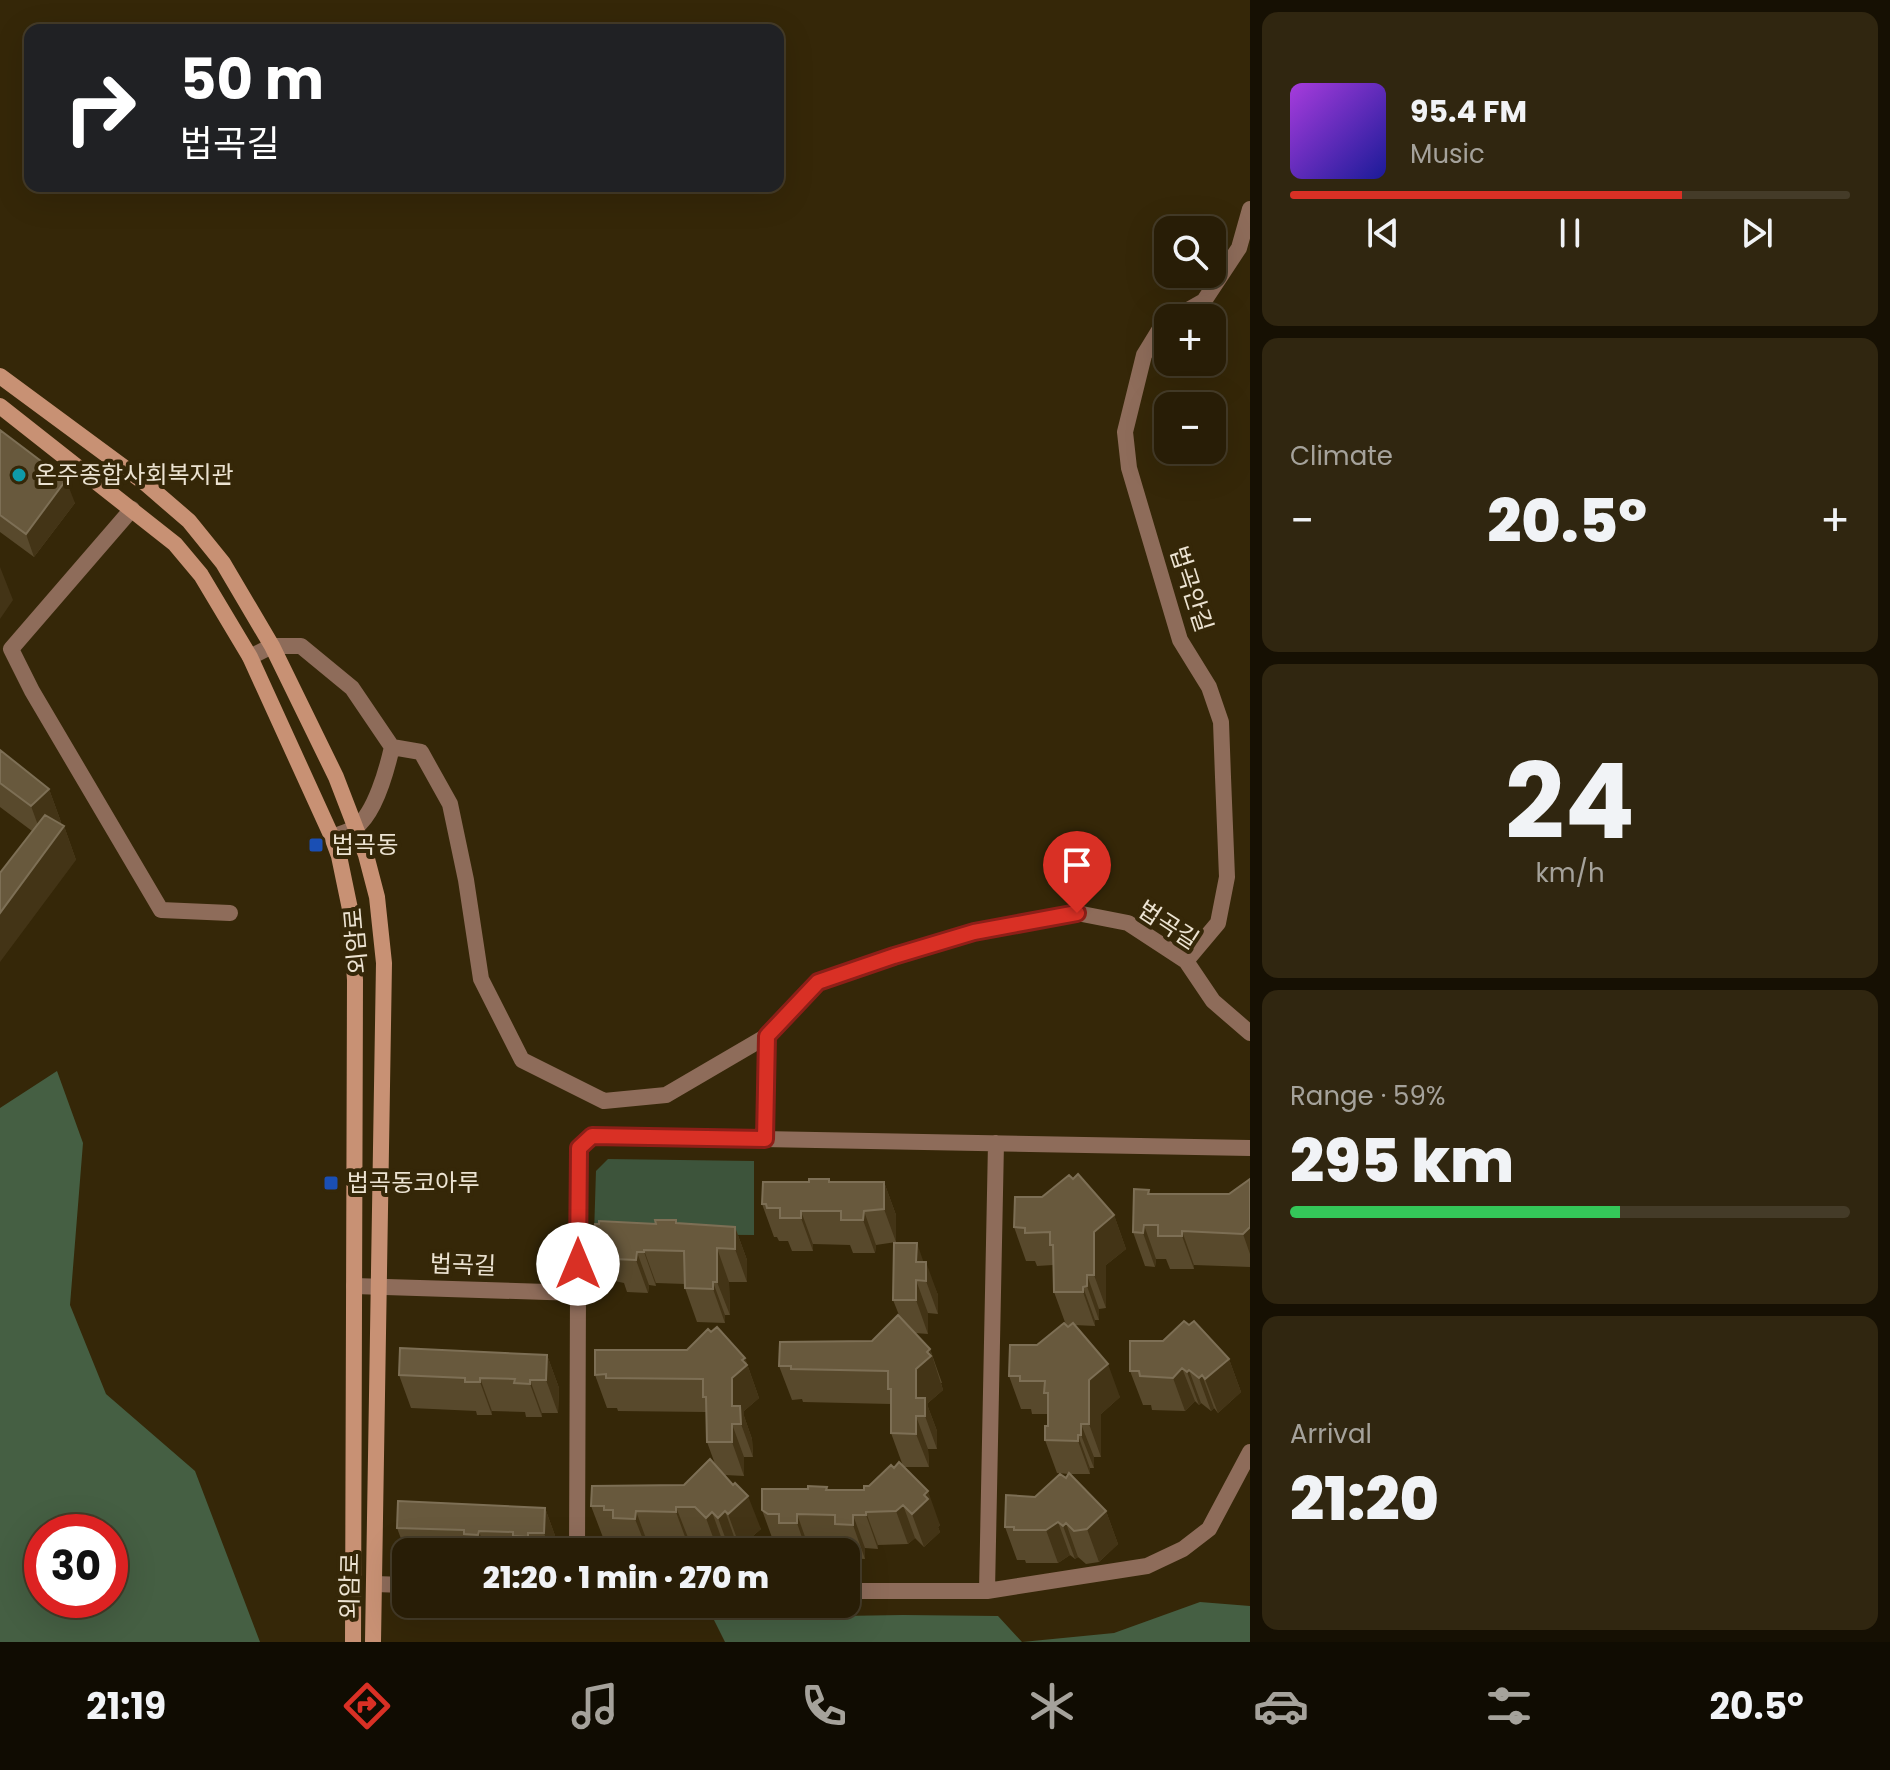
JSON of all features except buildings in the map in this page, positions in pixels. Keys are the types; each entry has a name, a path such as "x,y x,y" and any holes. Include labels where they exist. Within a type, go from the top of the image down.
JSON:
{"main road":[{"name":"외암로","path":"0,376 145,483 189,521 223,563 272,646 336,777 366,855 377,897 384,963 373,1642"},
{"name":"외암로","path":"0,406 175,544 201,575 250,657 339,856 350,909 355,980 353,1642"}],"street":[{"path":"1199,304 1204,301 1239,248 1250,209"},
{"name":"법곡안길","path":"1154,339 1144,355 1125,432 1129,468 1180,640 1209,687 1221,722 1227,877 1218,923 1186,961"},
{"path":"132,509 11,649 32,691 161,910 230,913"},
{"path":"250,657 272,646 301,646 352,688 392,747 385,777 365,815 356,828 332,837"},
{"name":"법곡길","path":"392,747 421,752 450,804 466,880 481,979 522,1060 604,1101 666,1095 767,1036 818,982 974,932 1077,913 1128,923 1186,961 1213,1001 1250,1033"},
{"path":"765,1139 767,1036"},
{"path":"577,1538 579,1148 592,1136 1250,1148"},
{"path":"987,1591 996,1143"},
{"name":"법곡길","path":"354,1286 578,1293"},
{"path":"860,1591 987,1591 1147,1566 1183,1549 1209,1529 1250,1452"},
{"path":"374,1584 392,1585"}],"green space":[{"path":"57,1071 83,1143 70,1305 106,1394 195,1471 260,1642 0,1642 0,1108"},
{"path":"608,1159 754,1161 754,1235 594,1234 596,1171"},
{"path":"1200,1602 1250,1606 1250,1642 1022,1642 1114,1633"},
{"path":"998,1616 1022,1642 725,1642 713,1618"}],"place":[{"name":"온주종합사회복지관","path":"19,475"},
{"name":"법곡동","path":"316,845"},
{"name":"법곡동코아루","path":"331,1183"}],"route":[{"path":"578,1264 579,1148 592,1136 765,1139 767,1036 818,982 974,932 1077,913"}]}
